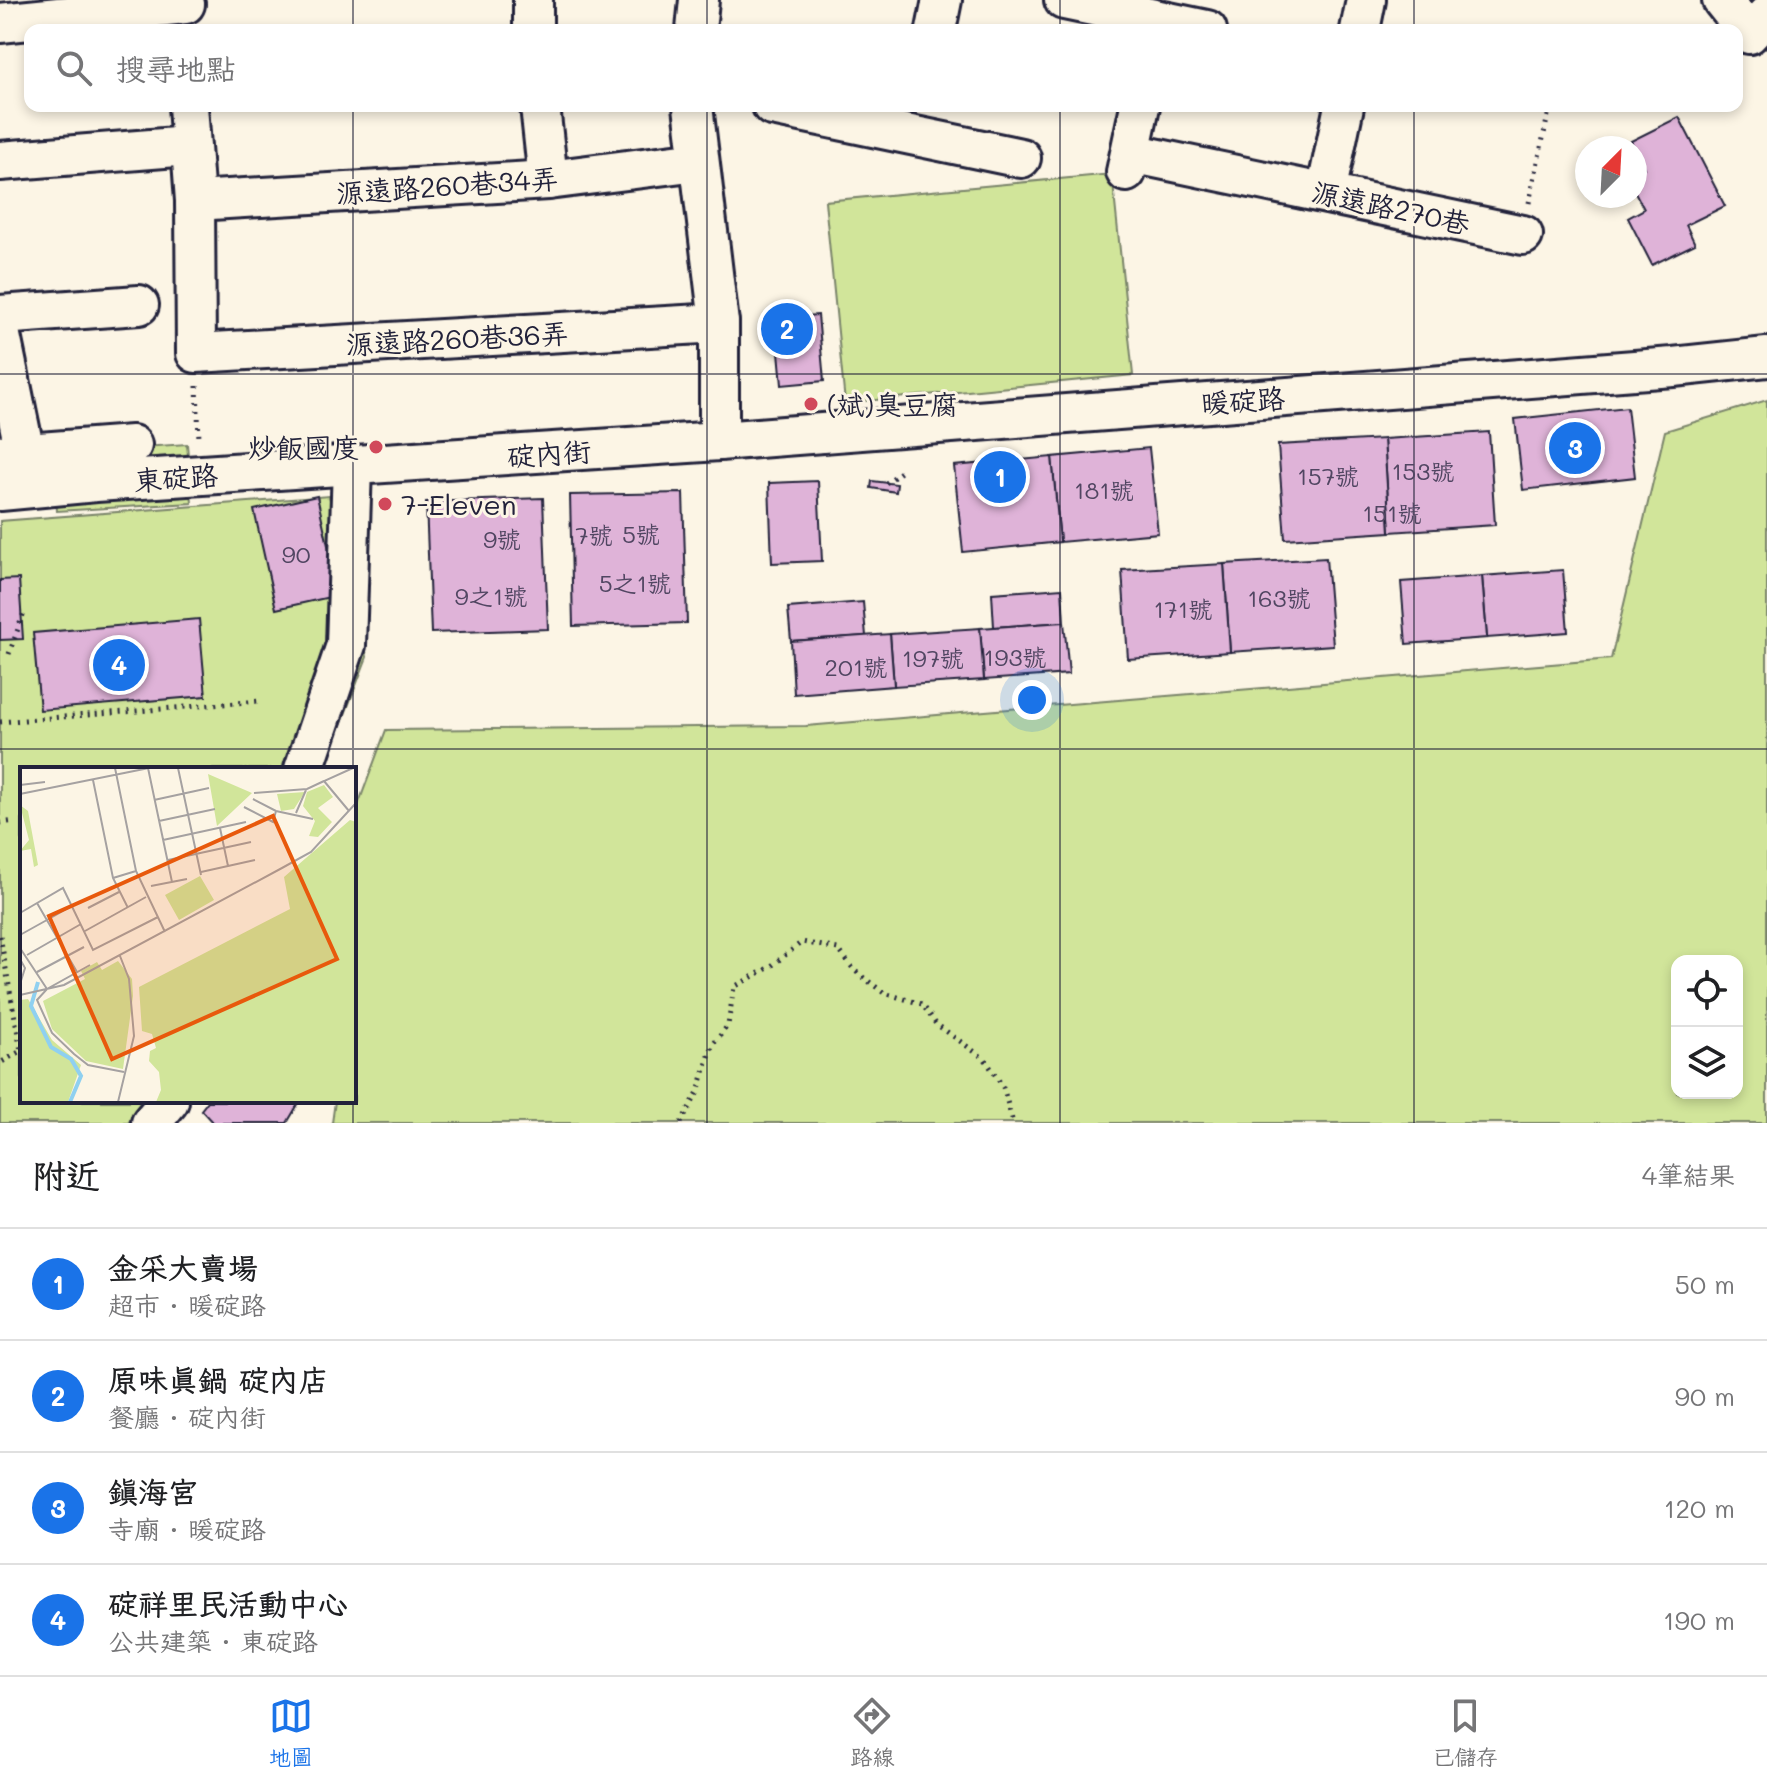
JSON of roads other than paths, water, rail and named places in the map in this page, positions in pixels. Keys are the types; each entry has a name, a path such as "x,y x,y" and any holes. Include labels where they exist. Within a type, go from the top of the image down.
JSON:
{"street":[{"path":"533,0 533,24"},
{"path":"697,24 699,0"},
{"path":"937,24 942,0"},
{"path":"1064,0 1185,24"},
{"path":"1361,24 1366,0"},
{"path":"1722,0 1741,24"},
{"path":"0,23 185,11"},
{"path":"1743,26 1749,34 1767,15"},
{"path":"188,112 195,201"},
{"path":"541,112 548,180"},
{"path":"694,112 719,323 719,441"},
{"path":"826,112 917,122 1021,158"},
{"name":"源遠路270巷","path":"1139,112 1129,162 1326,193 1523,235"},
{"path":"1326,193 1343,112"},
{"path":"0,161 189,146"},
{"name":"源遠路260巷34弄","path":"195,201 548,180 698,161"},
{"name":"源遠路260巷36弄","path":"195,201 196,353 719,323"},
{"path":"0,315 139,305"},
{"path":"0,331 12,454 132,445"},
{"name":"暖碇路","path":"719,441 1767,357"},
{"name":"碇內街","path":"352,467 719,441"},
{"path":"305,767 346,645 352,467"},
{"name":"東碇路","path":"0,491 96,482 352,467"},
{"path":"151,1123 167,1103"}],"place":[{"name":"原味真鍋 碇內店","path":"787,329"},
{"name":"(斌)臭豆腐","path":"811,404"},
{"name":"炒飯國度","path":"376,447"},
{"name":"鎮海宮","path":"1575,448"},
{"name":"金采大賣場","path":"1000,477"},
{"name":"7-Eleven","path":"385,504"},
{"name":"碇祥里民活動中心","path":"119,665"}]}
